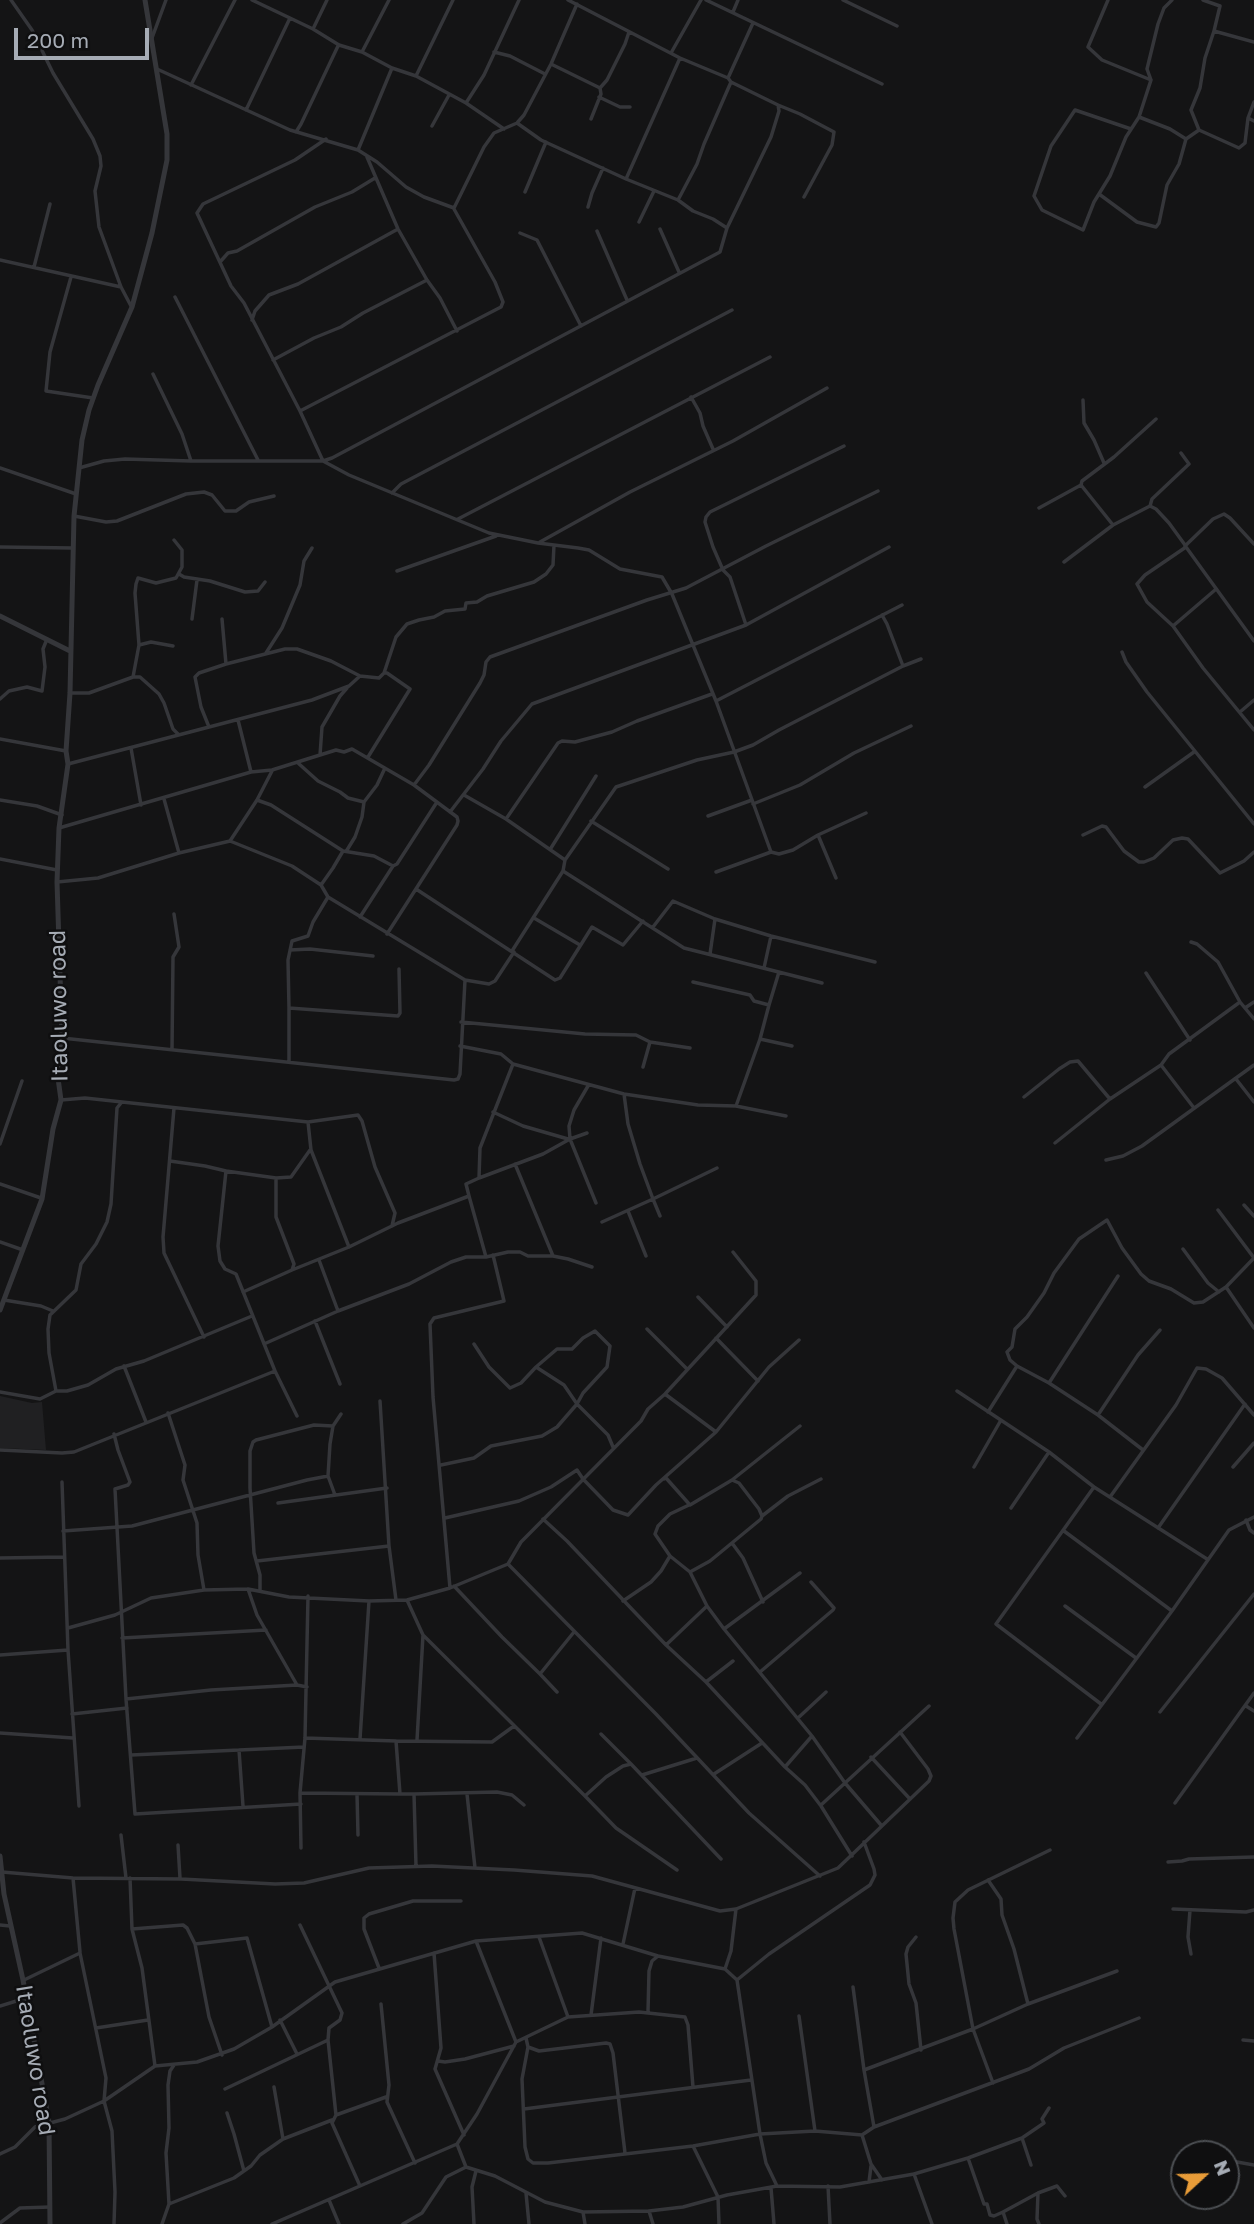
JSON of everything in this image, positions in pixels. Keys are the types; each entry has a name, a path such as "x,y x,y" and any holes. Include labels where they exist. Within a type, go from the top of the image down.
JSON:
{"street":[{"path":"11,0 32,30 100,156 95,191 99,227 121,287 132,307"},
{"name":"Itaoluwo road","path":"0,1310 42,1199 61,1100 57,1071 62,1038 57,870 68,764 66,751 74,516 82,440 93,398 132,307 152,233 167,160 167,134 145,0"},
{"path":"151,40 166,0"},
{"path":"191,85 235,0"},
{"path":"252,0 313,29 339,46 362,52 392,68 416,76 466,103 504,128"},
{"path":"313,29 327,0"},
{"path":"362,52 389,0"},
{"path":"416,76 453,0"},
{"path":"466,103 484,75 519,0"},
{"path":"568,0 680,58 834,132 832,145 804,197"},
{"path":"671,53 704,0 882,83"},
{"path":"733,12 738,0"},
{"path":"843,0 897,26"},
{"path":"1108,0 1088,47 1102,60 1151,80"},
{"path":"1131,129 1075,110 1051,146 1034,196 1042,210 1083,230 1139,117 1151,80 1147,69 1158,24 1164,8 1172,0"},
{"path":"1203,0 1221,3 1205,58 1200,88 1191,110 1199,130 1239,148 1245,143 1248,118 1254,102"},
{"path":"454,208 484,147 494,133 517,123 524,115 551,64 577,4"},
{"path":"246,110 290,18"},
{"path":"678,200 697,164 754,23"},
{"path":"1214,31 1254,42"},
{"path":"590,119 600,88 607,80 629,32"},
{"path":"296,132 339,46"},
{"path":"494,52 510,56 545,74"},
{"path":"626,179 680,58"},
{"path":"551,64 600,88"},
{"path":"358,150 392,68"},
{"path":"157,69 296,132 358,150 406,187 454,208 495,282 503,302 501,307 300,411"},
{"path":"432,127 449,95"},
{"path":"599,97 620,107 629,107"},
{"path":"79,468 125,459 323,461 332,458 720,252 727,228 771,137 779,111 778,105"},
{"path":"1139,117 1170,129 1186,139"},
{"path":"1248,118 1254,121"},
{"path":"494,133 495,123"},
{"path":"517,123 546,142 678,200 693,211 727,228"},
{"path":"1099,194 1138,222 1156,226 1159,223 1167,185 1179,164 1186,139 1199,130"},
{"path":"326,139 295,160 199,208 198,216 231,286 244,303 323,461 333,468 498,536 589,550 620,569 662,576 716,701 771,852"},
{"path":"525,192 546,142"},
{"path":"366,155 398,229 457,331"},
{"path":"588,207 603,168"},
{"path":"220,262 228,253 237,251 315,207 352,192 375,178"},
{"path":"639,222 654,191"},
{"path":"34,267 50,204"},
{"path":"252,320 255,311 269,295 298,284 398,229"},
{"path":"660,229 679,273"},
{"path":"597,231 628,301"},
{"path":"520,233 537,240 581,326"},
{"path":"0,260 121,287"},
{"path":"71,277 50,352 46,391 93,398"},
{"path":"273,360 428,281"},
{"path":"175,297 258,460"},
{"path":"392,493 401,484 732,310"},
{"path":"457,520 770,357"},
{"path":"153,374 182,434 191,461"},
{"path":"538,543 827,388"},
{"path":"691,397 701,412 703,426 714,450"},
{"path":"1083,400 1084,423 1104,463"},
{"path":"1039,508 1081,485 1085,478 1114,457 1156,419"},
{"path":"746,625 730,577 723,570 705,522 707,514 844,446"},
{"path":"1064,562 1113,525 1150,506 1163,487 1189,464 1181,453"},
{"path":"0,468 76,494"},
{"path":"1081,485 1113,525"},
{"path":"414,785 480,683 487,659 647,600 672,594 878,491"},
{"path":"74,516 106,522 117,521 186,494 204,492 212,495 225,512 274,496"},
{"path":"1150,506 1169,523 1254,641"},
{"path":"1254,544 1224,514 1213,519 1185,547 1145,575 1137,584 1147,602 1173,626 1203,668 1254,730"},
{"path":"397,570 498,536"},
{"path":"133,677 139,645 135,593 138,578 156,583 177,578 182,567 182,550 174,540"},
{"path":"384,673 396,637 407,624 444,611 466,609 466,603 477,602 487,596 534,582 553,565 554,545"},
{"path":"0,547 73,548"},
{"path":"450,812 531,704 746,625 890,547"},
{"path":"266,653 282,628 300,585 304,561 313,548"},
{"path":"179,574 245,592 258,591 265,582"},
{"path":"192,619 197,580"},
{"path":"1173,626 1215,590"},
{"path":"716,701 902,605"},
{"path":"881,615 903,666"},
{"path":"0,616 70,651"},
{"path":"222,619 226,664"},
{"path":"0,699 7,691 27,687 42,691 45,667 43,649 47,639"},
{"path":"139,645 151,642 173,646"},
{"path":"209,727 201,707 195,677 199,673 226,664 266,653 297,649 331,661 360,676 379,678 384,673"},
{"path":"1122,652 1147,692 1254,824"},
{"path":"57,882 98,878 179,853 230,841 292,866 321,885 328,897 465,980 489,984 495,981 563,871 565,860 616,786 753,745 921,659"},
{"path":"368,757 410,689 384,673"},
{"path":"320,755 322,727 340,696 360,676"},
{"path":"70,693 89,693 140,677 159,694 173,729 178,734"},
{"path":"68,764 237,720 349,686"},
{"path":"506,819 558,743 575,742 611,732 712,694"},
{"path":"1240,712 1254,700"},
{"path":"237,720 251,772"},
{"path":"708,816 800,785 853,753 911,726"},
{"path":"0,739 66,751"},
{"path":"131,748 141,805"},
{"path":"60,828 251,772 272,770 336,750 344,752 352,749 414,785 457,817 457,825 387,934"},
{"path":"1145,787 1194,752"},
{"path":"298,762 318,781 348,798 364,803"},
{"path":"321,885 355,837 364,803 377,785 385,767"},
{"path":"230,841 257,800 272,770"},
{"path":"550,848 596,776"},
{"path":"464,795 506,819 565,860"},
{"path":"164,799 179,853"},
{"path":"0,800 44,808 62,815"},
{"path":"257,800 271,805 345,850 374,856 393,866"},
{"path":"359,917 437,802"},
{"path":"716,872 771,852 793,850 866,813"},
{"path":"591,821 668,869"},
{"path":"1083,835 1106,827 1125,851 1142,862 1154,858 1173,840 1188,839 1220,873 1244,861 1254,852"},
{"path":"818,835 836,878"},
{"path":"0,859 57,870"},
{"path":"563,871 684,948 822,983"},
{"path":"416,889 558,980 592,927 623,945 643,921"},
{"path":"289,1062 288,960 292,941 308,936 328,897"},
{"path":"653,927 673,901 715,919 771,936 875,962"},
{"path":"172,1050 173,957 179,947 174,914"},
{"path":"534,918 580,945"},
{"path":"710,954 715,919"},
{"path":"764,968 771,936"},
{"path":"1191,942 1198,944 1218,962 1240,1002 1254,1019"},
{"path":"290,950 310,949 373,956"},
{"path":"289,1008 398,1016 401,1000 399,969"},
{"path":"736,1106 760,1039 779,972"},
{"path":"1146,973 1190,1040"},
{"path":"62,1038 454,1080 458,1079 460,1074 465,980"},
{"path":"693,982 750,995 754,1001 769,1005"},
{"path":"1055,1143 1110,1099 1161,1065 1169,1054 1240,1002"},
{"path":"1245,1008 1254,1002"},
{"path":"461,1022 585,1034 636,1035 650,1042 690,1048"},
{"path":"760,1039 792,1046"},
{"path":"643,1067 650,1042"},
{"path":"460,1046 501,1054 513,1064 624,1094 698,1105 736,1106 786,1116"},
{"path":"1024,1097 1059,1069 1070,1062 1078,1061 1110,1099"},
{"path":"479,1178 480,1148 513,1064"},
{"path":"1161,1065 1194,1108"},
{"path":"1106,1160 1123,1156 1142,1146 1254,1065"},
{"path":"1236,1079 1254,1102"},
{"path":"0,1144 22,1081"},
{"path":"588,1086 574,1110 569,1126 570,1139 596,1203"},
{"path":"624,1094 628,1124 660,1216"},
{"path":"61,1100 85,1098 308,1122 358,1115 375,1167 395,1213 392,1226"},
{"path":"56,1391 49,1353 50,1315 76,1290 81,1264 96,1244 107,1222 111,1204 117,1108 121,1103"},
{"path":"174,1108 164,1253 204,1337"},
{"path":"493,1112 523,1126 570,1139"},
{"path":"308,1122 311,1150 349,1247"},
{"path":"486,1257 466,1184 587,1133"},
{"path":"170,1161 276,1178 291,1177 311,1150"},
{"path":"515,1164 553,1256"},
{"path":"602,1222 717,1168"},
{"path":"226,1171 218,1246 220,1261 225,1269 236,1274 275,1371 297,1416"},
{"path":"276,1178 276,1217 294,1264 292,1270"},
{"path":"0,1184 42,1199"},
{"path":"243,1292 392,1226 469,1196"},
{"path":"1244,1205 1254,1216"},
{"path":"628,1210 646,1256"},
{"path":"1143,1450 1098,1415 1049,1383 1017,1367 1007,1352 1012,1347 1015,1329 1027,1317 1079,1239 1107,1220 1122,1248 1141,1274 1149,1280 1194,1303 1203,1302 1219,1292 1254,1258 1218,1210"},
{"path":"0,1242 23,1251"},
{"path":"1183,1250 1208,1283 1219,1292"},
{"path":"264,1344 338,1311 409,1284 466,1257 520,1252 528,1256 553,1256 592,1267"},
{"path":"68,1628 120,1613 151,1598 204,1590 248,1589 289,1597 407,1600 452,1587 508,1564 521,1542 665,1394 756,1295 756,1281 733,1252"},
{"path":"493,1255 504,1301 434,1318 430,1324 433,1397 452,1587 557,1692"},
{"path":"319,1259 338,1311"},
{"path":"1049,1383 1118,1276"},
{"path":"1226,1287 1254,1328"},
{"path":"698,1297 727,1326"},
{"path":"4,1300 41,1306 53,1311"},
{"path":"0,1392 40,1399 56,1391 88,1385 124,1366 144,1361 252,1316"},
{"path":"315,1321 340,1384"},
{"path":"647,1329 687,1369"},
{"path":"1098,1415 1138,1355 1160,1330"},
{"path":"441,1465 474,1458 491,1446 542,1436 557,1427 607,1367 610,1346 595,1331 572,1349 557,1349 521,1383 510,1388 489,1367 474,1344"},
{"path":"716,1338 758,1381"},
{"path":"445,1518 519,1501 551,1487 577,1470 612,1510 628,1515 656,1485 716,1432 769,1367 799,1340"},
{"path":"124,1366 146,1422"},
{"path":"536,1367 564,1385 577,1404 608,1435 613,1447"},
{"path":"988,1412 1017,1367"},
{"path":"1110,1497 1176,1405 1197,1368 1206,1369 1222,1378 1254,1415"},
{"path":"0,1450 67,1453 275,1371"},
{"path":"957,1391 1049,1452 1110,1497 1207,1559"},
{"path":"665,1394 716,1432"},
{"path":"380,1401 389,1546 396,1600"},
{"path":"1158,1528 1245,1404"},
{"path":"168,1413 185,1465 183,1480 197,1523 198,1555 204,1590"},
{"path":"335,1495 328,1476 333,1426 341,1414"},
{"path":"974,1467 1001,1420"},
{"path":"260,1591 260,1575 254,1553 250,1451 256,1440 314,1425 333,1426"},
{"path":"800,1426 732,1480 670,1514 658,1526 655,1534 670,1556 690,1572 724,1629 798,1718 845,1783 881,1825"},
{"path":"114,1434 130,1482 115,1489 120,1613 135,1814 300,1804"},
{"path":"1233,1467 1254,1443"},
{"path":"1011,1508 1049,1452"},
{"path":"62,1531 132,1526 328,1476"},
{"path":"656,1485 666,1478 690,1505"},
{"path":"690,1572 710,1561 788,1496 821,1479"},
{"path":"732,1480 739,1483 762,1516"},
{"path":"62,1482 68,1650 79,1807"},
{"path":"1094,1486 996,1624 1101,1704"},
{"path":"278,1503 387,1488"},
{"path":"1077,1738 1229,1530 1254,1517"},
{"path":"543,1519 805,1785 821,1805 852,1856"},
{"path":"1246,1520 1254,1533"},
{"path":"1064,1531 1172,1611"},
{"path":"732,1543 743,1558 763,1602"},
{"path":"257,1561 389,1546"},
{"path":"623,1601 652,1582 670,1556"},
{"path":"0,1558 65,1557"},
{"path":"508,1564 549,1603 749,1813 820,1875"},
{"path":"724,1629 800,1573"},
{"path":"760,1672 833,1611 834,1608 811,1582"},
{"path":"248,1589 257,1615 298,1685"},
{"path":"1160,1712 1254,1594"},
{"path":"301,1848 300,1793 305,1738 309,1597"},
{"path":"407,1600 423,1635 617,1828 677,1870"},
{"path":"360,1739 369,1601"},
{"path":"666,1644 708,1606"},
{"path":"1065,1606 1136,1658"},
{"path":"122,1638 266,1630"},
{"path":"540,1674 574,1632"},
{"path":"417,1740 423,1635"},
{"path":"0,1655 68,1650"},
{"path":"706,1682 733,1661"},
{"path":"126,1699 211,1690 298,1685 307,1687"},
{"path":"798,1718 826,1692"},
{"path":"1175,1803 1254,1693"},
{"path":"821,1805 929,1706"},
{"path":"1246,1706 1254,1711"},
{"path":"72,1714 127,1708"},
{"path":"305,1738 492,1742 515,1725"},
{"path":"2,1872 73,1878 181,1879 275,1884 294,1883 369,1868 475,1868 592,1876 720,1911 736,1909 838,1868 929,1781 930,1774 900,1732"},
{"path":"0,1733 74,1738"},
{"path":"600,1734 642,1774 721,1859"},
{"path":"785,1767 812,1736"},
{"path":"396,1741 400,1794"},
{"path":"713,1774 762,1744"},
{"path":"131,1755 304,1747"},
{"path":"239,1751 243,1806"},
{"path":"871,1757 910,1799"},
{"path":"642,1774 698,1758"},
{"path":"585,1796 606,1777 622,1766 631,1764"},
{"path":"300,1793 497,1792 512,1795 524,1805"},
{"path":"357,1794 358,1835"},
{"path":"414,1794 416,1866"},
{"path":"467,1794 475,1868"},
{"path":"121,1835 132,1929 142,1968 155,2066"},
{"path":"737,1980 769,1954 870,1885 875,1875 863,1842"},
{"path":"178,1845 181,1879"},
{"path":"993,2083 973,2029 954,1929 955,1902 960,1896 988,1880 1051,1850"},
{"name":"Itaoluwo road","path":"0,1856 2,1894 23,1980 49,2122 50,2224"},
{"path":"1168,1862 1254,1857"},
{"path":"73,1878 80,1953 106,2078 104,2101 112,2131 114,2224"},
{"path":"988,1880 1001,1899 1002,1915 1028,2004"},
{"path":"623,1945 635,1888"},
{"path":"379,1968 364,1929 363,1918 413,1901 461,1901"},
{"path":"725,1969 731,1951 736,1909"},
{"path":"1173,1909 1254,1910"},
{"path":"1190,1910 1188,1937 1191,1954"},
{"path":"300,1925 342,2016 328,2028 335,2115 332,2127 360,2186"},
{"path":"0,1926 10,1926"},
{"path":"132,1929 184,1926 195,1944 209,2017 222,2055"},
{"path":"0,2154 15,2147 36,2127 65,2119 104,2101 155,2066 197,2062 222,2055 272,2027 328,1985 477,1941 582,1933 658,1956 725,1969 737,1980 760,2134 766,2163 777,2186"},
{"path":"538,1937 568,2017"},
{"path":"916,1937 906,1954 922,2050"},
{"path":"195,1944 247,1938 272,2027"},
{"path":"591,2015 601,1938"},
{"path":"272,2224 457,2144 464,2135 515,2044 477,1941"},
{"path":"23,1980 80,1953"},
{"path":"434,1953 441,2048 435,2069 464,2135"},
{"path":"649,2012 649,1972 652,1961 658,1956"},
{"path":"864,2070 922,2050 1028,2004 1117,1971"},
{"path":"853,1987 874,2127"},
{"path":"0,2006 26,1998"},
{"path":"381,2004 388,2085 386,2096 415,2163"},
{"path":"438,2061 466,2059 515,2044 568,2017 649,2012 685,2017 693,2087"},
{"path":"799,2016 815,2131"},
{"path":"526,2038 528,2047 522,2079 526,2153 533,2163 540,2164 693,2146 760,2134 815,2131 862,2134 874,2127 1029,2069 1064,2048 1139,2018"},
{"path":"96,2028 148,2020"},
{"path":"280,2020 297,2054"},
{"path":"225,2089 328,2040"},
{"path":"1243,2040 1254,2041"},
{"path":"528,2047 539,2051 610,2044 625,2153"},
{"path":"162,2224 169,2204 166,2153 169,2128 168,2085 170,2071 175,2064"},
{"path":"524,2109 751,2080"},
{"path":"274,2087 283,2139"},
{"path":"335,2115 386,2096"},
{"path":"457,2144 466,2167 495,2176 545,2202 583,2212 649,2211 683,2207 718,2197 777,2186 828,2186 914,2174 1021,2138 1044,2123 1042,2119 1049,2108"},
{"path":"227,2113 244,2172"},
{"path":"169,2204 234,2178 283,2139 332,2120"},
{"path":"862,2134 871,2164 882,2180"},
{"path":"1021,2138 1031,2165"},
{"path":"693,2146 718,2197 719,2224"},
{"path":"968,2158 990,2215 995,2216 1057,2186 1065,2196"},
{"path":"869,2182 871,2164"},
{"path":"403,2224 422,2213 446,2177 466,2167"},
{"path":"474,2224 472,2187 476,2171"},
{"path":"914,2174 932,2224"},
{"path":"828,2186 830,2224"},
{"path":"771,2188 774,2224"},
{"path":"526,2193 529,2224"},
{"path":"1038,2193 1039,2224"},
{"path":"329,2200 339,2224"},
{"path":"0,2223 20,2208 50,2207"},
{"path":"649,2211 653,2224"},
{"path":"583,2212 585,2224"},
{"path":"1003,2212 1007,2224"}],"shaded area":[{"path":"0,1396 32,1403 42,1402 46,1450 0,1448"}]}
